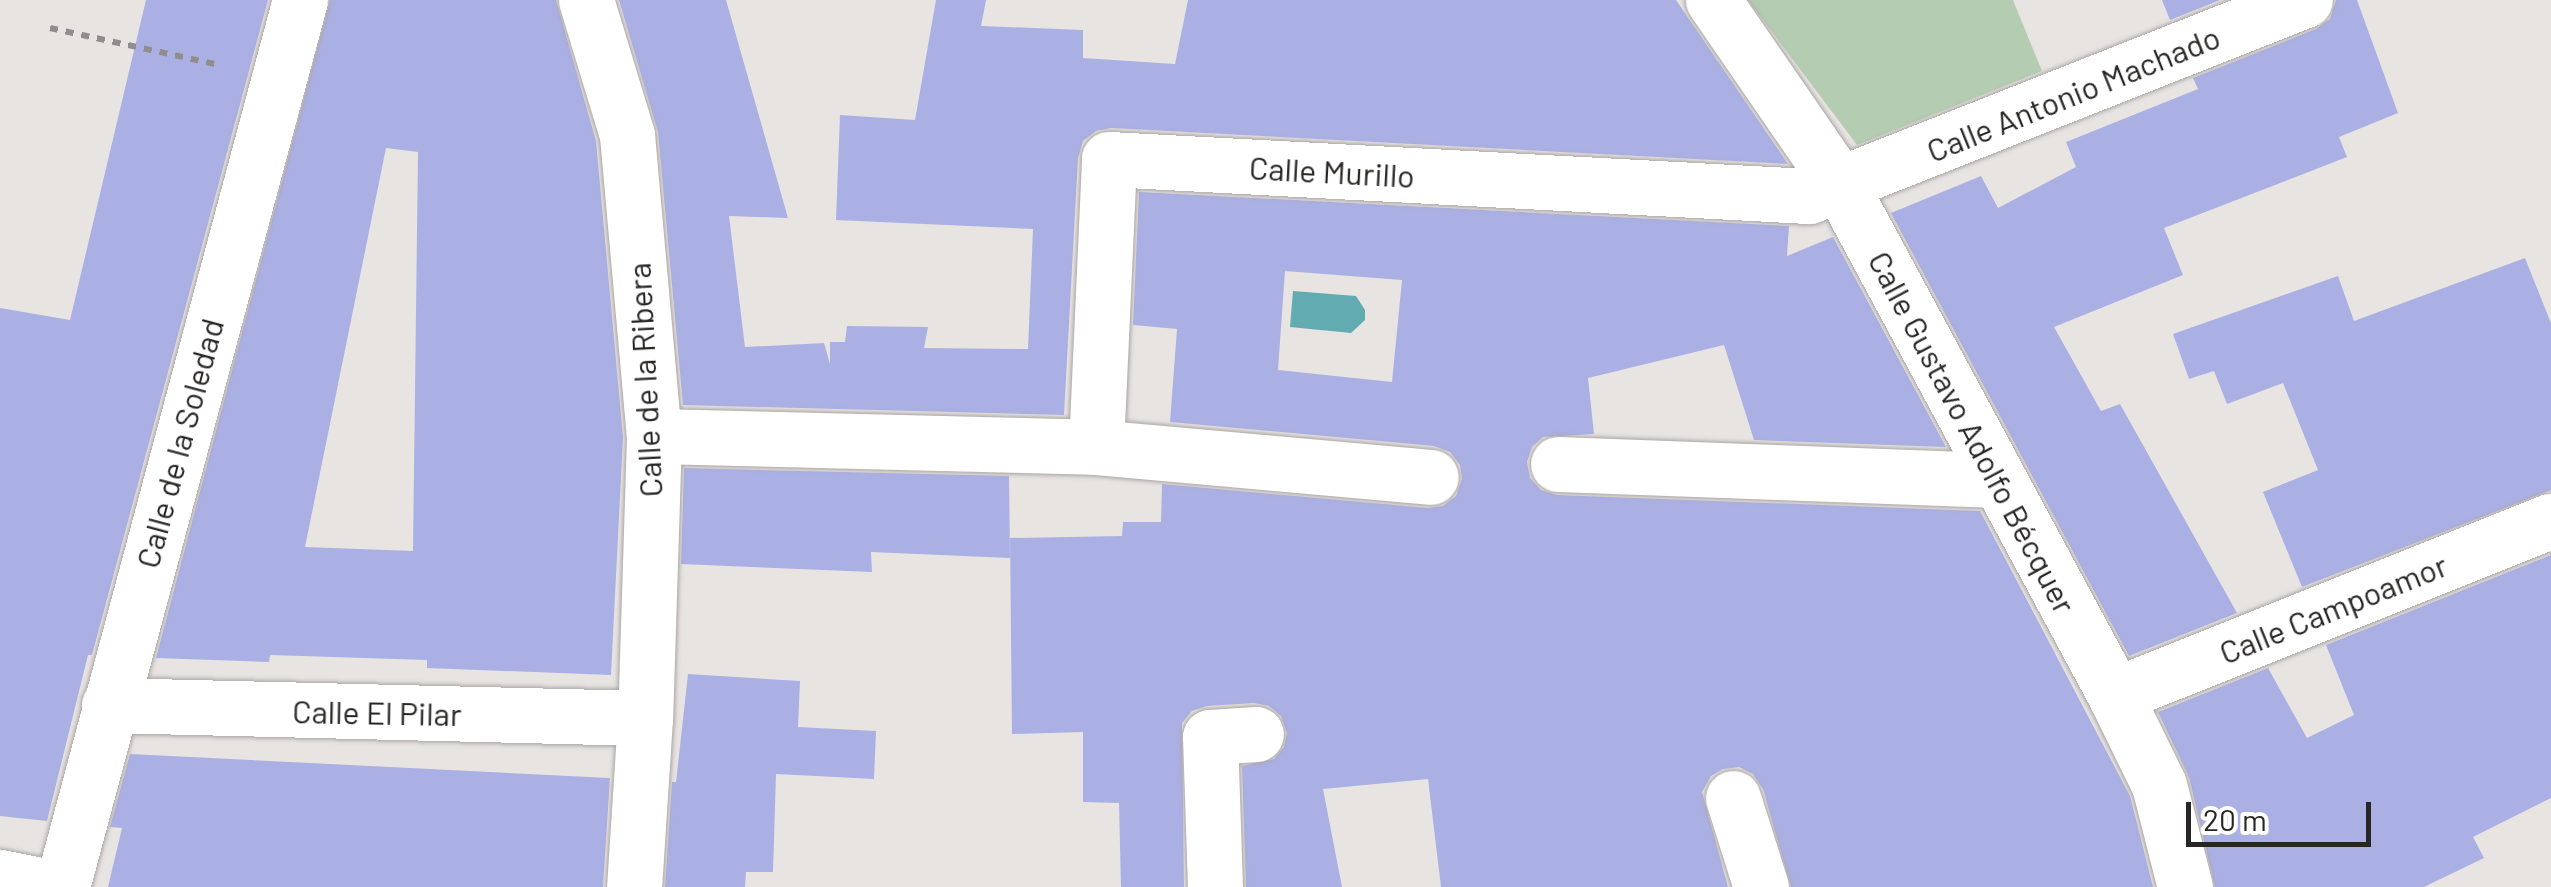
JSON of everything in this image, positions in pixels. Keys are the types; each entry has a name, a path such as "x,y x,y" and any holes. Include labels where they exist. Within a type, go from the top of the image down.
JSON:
{"street":[{"name":"Calle de la Soledad","path":"62,887 300,0"},
{"name":"Calle de la Ribera","path":"586,0 627,135 654,436 645,718 634,887"},
{"name":"Calle Gustavo Adolfo Bécquer","path":"1713,0 1841,186 2115,695 2160,785 2186,887"},
{"name":"Calle Antonio Machado","path":"1841,186 2304,0"},
{"name":"Calle Murillo","path":"1096,447 1109,160 1809,196 1841,186"},
{"path":"654,436 1096,447 1431,477"},
{"path":"1558,464 1998,480"},
{"name":"Calle Campoamor","path":"2115,695 2551,521"},
{"name":"Calle El Pilar","path":"108,706 645,718"},
{"path":"1214,887 1210,737 1256,734"},
{"path":"1733,798 1761,887"},
{"path":"0,877 51,887"}],"path":[{"path":"50,28 278,78"}],"green space":[{"path":"1748,0 2013,0 2042,71 1857,145"}],"water":[{"path":"1293,291 1356,296 1365,310 1365,320 1351,333 1290,327"}],"building":[{"path":"146,0 268,0 92,655 88,655 47,821 0,816 0,308 70,320"},
{"path":"330,0 556,0 596,141 623,437 611,675 427,668 427,660 270,655 269,662 156,658","holes":["386,148 418,152 413,551 305,547"]},
{"path":"619,0 726,0 788,218 729,216 745,347 824,343 830,364 830,342 845,342 847,326 928,327 924,348 1028,349 1033,229 836,220 840,115 915,120 936,0 986,0 981,26 1083,30 1083,58 1175,64 1188,0 1676,0 1788,164 1111,128 1096,131 1083,141 1078,158 1064,415 683,405 658,132"},
{"path":"2162,0 2220,0 2170,20"},
{"path":"2336,0 2357,0 2398,113 2339,137 2347,157 2164,228 2183,275 2054,327 2101,411 2120,404 2237,613 2129,656 1891,213 1981,176 1998,208 2076,167 2066,142 2198,89 2193,78 2316,29 2330,19"},
{"path":"1139,192 1789,226 1787,256 1833,237 1946,447 1754,440 1724,345 1588,378 1594,434 1543,437 1532,447 1527,462 1530,478 1541,490 1557,495 1980,511 2130,796 2153,887 1791,887 1763,789 1753,774 1739,767 1711,776 1702,792 1728,887 1441,887 1428,779 1323,789 1342,887 1246,887 1242,766 1274,759 1284,747 1287,733 1281,716 1269,706 1254,703 1207,706 1192,711 1182,723 1184,887 1121,887 1119,803 1083,802 1083,732 1012,734 1010,538 1122,536 1123,522 1161,522 1162,484 1428,508 1443,506 1456,496 1462,479 1460,465 1450,452 1434,446 1170,422 1177,329 1133,325","holes":["1285,271 1402,280 1392,382 1278,370"]},
{"path":"2525,258 2551,323 2551,490 2302,587 2263,492 2318,470 2283,383 2227,404 2214,371 2189,379 2173,334 2338,276 2354,321"},
{"path":"684,468 1009,476 1010,558 871,552 872,572 681,564"},
{"path":"2551,555 2551,798 2473,837 2484,858 2424,887 2215,887 2189,777 2158,712 2268,668 2307,738 2354,715 2326,645"},
{"path":"688,674 800,681 798,727 876,731 874,779 776,774 773,872 746,872 745,887 665,887 672,782 676,782"},
{"path":"130,754 610,778 603,887 108,887 122,828 110,827"}]}
